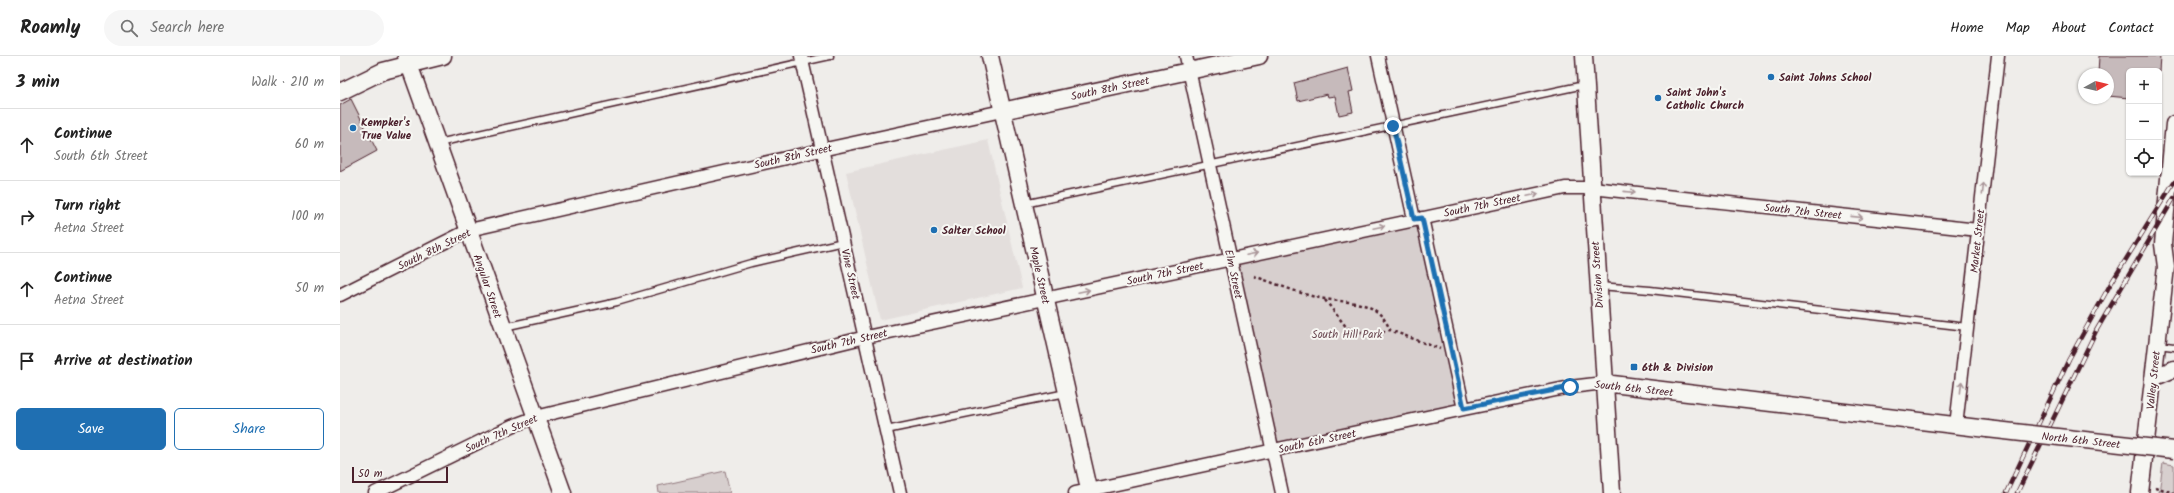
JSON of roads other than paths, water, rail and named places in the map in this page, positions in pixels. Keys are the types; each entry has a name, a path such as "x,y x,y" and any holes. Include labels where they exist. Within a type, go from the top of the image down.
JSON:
{"street":[{"path":"340,92 408,60 443,56"},
{"name":"Maple Street","path":"990,56 1067,392 1085,492"},
{"name":"South 8th Street","path":"340,294 469,230 821,150 1002,111 1188,64 1259,56"},
{"path":"1378,56 1393,126 1418,218 1464,408"},
{"name":"Division Street","path":"1584,56 1612,493"},
{"name":"Market Street","path":"1956,426 1998,56"},
{"name":"Vine Street","path":"802,59 821,150 866,337 900,493"},
{"name":"Angular Street","path":"408,60 503,328 564,493"},
{"name":"Elm Street","path":"1188,64 1282,493"},
{"name":"Valley Street","path":"2170,266 2162,247 2174,124"},
{"name":"South 7th Street","path":"375,493 512,426 536,417 866,337 1418,218 1560,189 1592,188 1978,230"},
{"name":"Valley Street","path":"2140,493 2157,345 2174,247"},
{"path":"2153,378 2174,369"},
{"name":"South 6th Street","path":"1085,492 1464,408 1570,387 1604,383 1987,429"},
{"name":"North 6th Street","path":"1987,429 2174,450"}],"lane":[{"path":"437,143 802,59 830,56"},
{"path":"1024,204 1210,163 1393,126 1586,84"},
{"path":"503,328 617,302 751,263 843,242"},
{"path":"1598,286 1650,290 1967,327"},
{"path":"2157,345 2174,347"},
{"path":"886,430 1067,392"}],"railway":[{"path":"2006,493 2069,359 2110,285 2174,182"},
{"path":"2017,493 2096,331 2174,198"}],"place":[{"name":"Saint Johns School","path":"1771,77"},
{"name":"Saint John's Catholic Church","path":"1658,98"},
{"name":"Kempker's True Value","path":"353,128"},
{"name":"Salter School","path":"934,230"},
{"name":"6th & Division","path":"1634,367"}],"park label":[{"name":"South Hill Park","path":"1347,334"}]}
